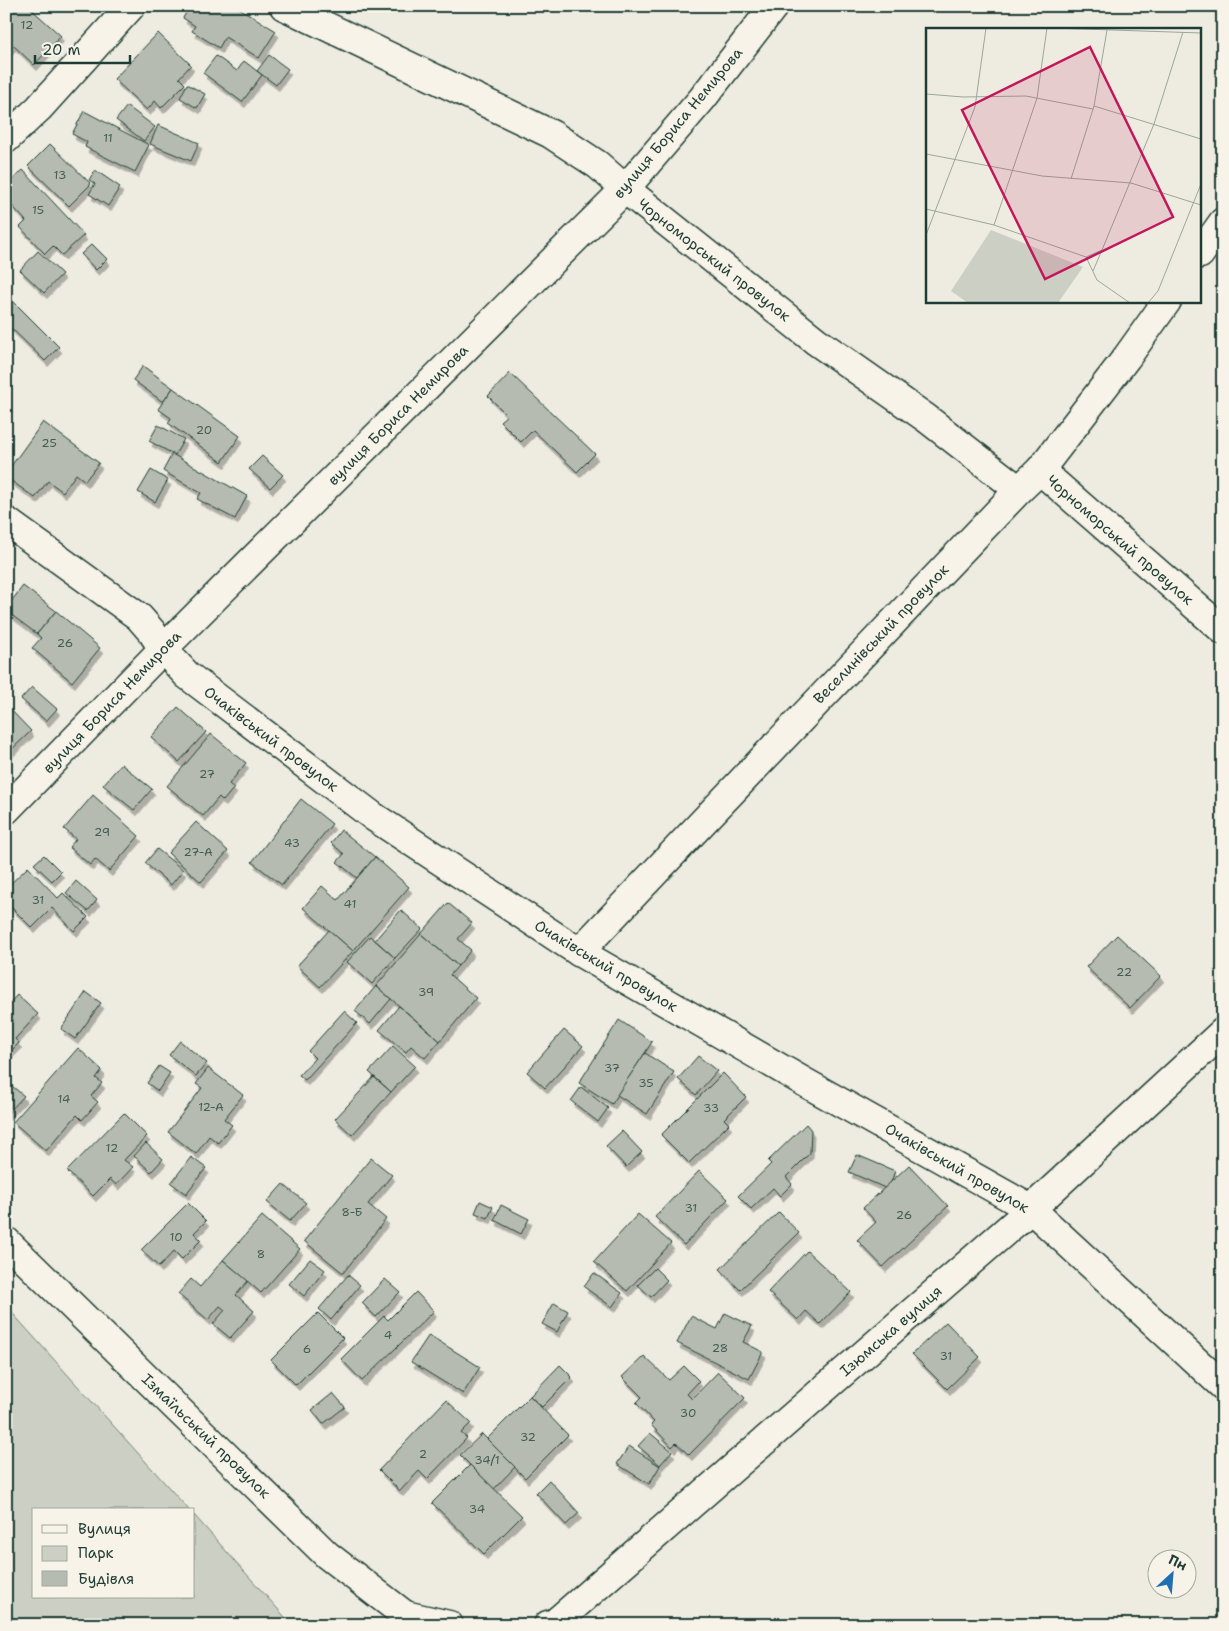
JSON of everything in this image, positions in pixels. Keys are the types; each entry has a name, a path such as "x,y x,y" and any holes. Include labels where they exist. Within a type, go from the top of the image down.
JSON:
{"street":[{"path":"6,139 39,108 131,6"},
{"name":"Чорноморський провулок","path":"284,6 550,134 598,165 625,190 816,341 926,418 1019,490"},
{"name":"вулиця Бориса Немирова","path":"6,810 163,649 625,190 702,99 774,6"},
{"path":"1202,251 1223,222"},
{"name":"Веселинівський провулок","path":"578,952 1040,470 1127,357 1166,302"},
{"name":"Чорноморський провулок","path":"1040,470 1223,630"},
{"name":"Очаківський провулок","path":"6,521 139,617 163,649 187,675 374,817 578,952 1031,1209 1223,1386"},
{"name":"Ізюмська вулиця","path":"552,1624 1031,1209 1223,1032"},
{"name":"Ізмаїльський провулок","path":"6,1241 327,1555 406,1620"},
{"path":"406,1620 449,1625"}],"green space":[{"path":"6,1306 187,1508 32,1508 32,1598 195,1598 195,1516 292,1625 6,1625"}],"building":[{"path":"13,6 28,6 61,36 34,65 13,45 8,50 6,48 6,13"},
{"path":"190,6 236,6 276,31 259,58 225,37 219,48 192,31 195,26 183,18"},
{"path":"158,33 191,65 179,78 185,84 161,108 155,101 147,110 114,79"},
{"path":"269,55 288,69 276,85 257,71"},
{"path":"216,56 237,71 244,61 262,75 242,102 203,73"},
{"path":"187,84 205,94 197,108 180,98"},
{"path":"127,106 155,127 144,141 116,120"},
{"path":"84,111 149,145 135,172 85,147 87,142 72,134"},
{"path":"158,125 199,143 191,161 150,144"},
{"path":"50,144 91,184 69,206 28,166"},
{"path":"23,170 84,235 62,255 53,246 45,254 20,227 26,221 6,199 6,186"},
{"path":"95,170 120,187 108,206 89,194 95,184 89,180"},
{"path":"92,244 107,259 96,270 81,254"},
{"path":"38,251 62,274 44,293 20,270"},
{"path":"6,294 59,347 45,361 6,323"},
{"path":"143,366 173,388 163,402 133,380"},
{"path":"510,373 595,454 577,472 533,430 521,442 500,421 507,415 488,396"},
{"path":"173,388 240,436 222,462 168,423 171,418 158,409"},
{"path":"43,422 99,463 85,481 76,474 63,492 48,481 35,498 6,477 6,473"},
{"path":"158,425 184,439 175,455 149,441"},
{"path":"172,454 247,496 235,519 197,499 201,493 163,471"},
{"path":"262,456 283,475 270,488 249,469"},
{"path":"151,470 168,480 155,502 138,492"},
{"path":"23,586 56,611 37,634 6,611 6,608"},
{"path":"56,611 100,648 72,682 32,648 41,638 37,634"},
{"path":"32,687 57,709 46,721 21,699"},
{"path":"6,705 31,731 10,751 6,748"},
{"path":"178,707 206,732 179,762 151,737"},
{"path":"211,734 246,763 229,784 234,788 223,801 219,797 203,816 167,786"},
{"path":"121,764 152,789 134,810 103,785"},
{"path":"93,795 139,836 109,871 95,859 90,865 69,847 76,839 64,829"},
{"path":"301,799 332,824 282,885 252,862"},
{"path":"196,822 228,851 201,882 168,853"},
{"path":"341,830 375,857 357,878 337,862 344,854 331,843"},
{"path":"157,849 183,870 171,885 145,863"},
{"path":"44,855 61,872 52,881 34,864"},
{"path":"375,857 409,887 353,951 303,908 322,886 338,900"},
{"path":"28,867 58,898 63,893 88,917 74,931 52,908 32,928 6,902 6,888"},
{"path":"76,881 97,900 88,911 66,893"},
{"path":"448,903 472,923 458,939 471,950 458,966 421,934"},
{"path":"401,910 422,929 395,958 375,940"},
{"path":"329,930 353,951 320,987 297,966"},
{"path":"421,934 458,966 450,975 476,998 440,1041 376,986"},
{"path":"1117,935 1161,976 1130,1008 1086,967"},
{"path":"370,936 395,958 372,984 347,962"},
{"path":"376,986 391,999 370,1024 355,1011"},
{"path":"86,992 101,1003 75,1039 61,1029"},
{"path":"17,995 38,1014 15,1039 19,1043 6,1056 6,1007"},
{"path":"399,1006 440,1041 425,1058 411,1046 406,1052 379,1030"},
{"path":"344,1011 357,1023 305,1080 299,1075 315,1058 308,1051"},
{"path":"619,1020 652,1042 612,1104 579,1083"},
{"path":"564,1030 583,1046 545,1088 527,1072"},
{"path":"180,1041 207,1063 196,1076 169,1055"},
{"path":"393,1046 415,1066 391,1092 369,1072"},
{"path":"78,1048 102,1070 96,1078 102,1083 91,1096 98,1102 82,1120 77,1115 46,1151 13,1122"},
{"path":"645,1053 674,1072 647,1114 617,1095"},
{"path":"698,1056 717,1071 696,1095 678,1079"},
{"path":"159,1066 170,1073 158,1091 147,1083"},
{"path":"208,1068 243,1095 224,1119 232,1125 218,1143 209,1136 196,1154 168,1132 202,1088 196,1084"},
{"path":"723,1073 746,1097 724,1119 729,1124 689,1163 661,1135"},
{"path":"374,1077 391,1092 352,1135 335,1119"},
{"path":"12,1086 24,1096 6,1115 6,1090 8,1091"},
{"path":"581,1087 608,1108 598,1122 571,1101"},
{"path":"124,1113 147,1136 124,1160 133,1167 116,1185 110,1179 93,1196 67,1171"},
{"path":"806,1124 811,1130 810,1153 786,1177 792,1184 780,1196 773,1188 751,1209 738,1196 771,1164 768,1161"},
{"path":"622,1131 642,1152 626,1167 606,1146"},
{"path":"146,1143 163,1159 151,1172 134,1156"},
{"path":"857,1155 895,1171 891,1182 885,1188 849,1172"},
{"path":"191,1157 206,1168 186,1194 171,1183"},
{"path":"371,1158 392,1175 368,1204 386,1219 343,1273 304,1241"},
{"path":"909,1165 948,1206 883,1267 857,1240 876,1222 863,1208"},
{"path":"699,1171 728,1199 684,1245 655,1217"},
{"path":"283,1184 306,1203 290,1221 267,1202"},
{"path":"480,1201 493,1207 488,1218 475,1213"},
{"path":"188,1203 206,1221 194,1233 201,1240 182,1259 174,1251 159,1267 141,1250"},
{"path":"501,1205 529,1219 521,1234 494,1220"},
{"path":"779,1212 799,1233 740,1290 720,1269"},
{"path":"638,1214 671,1243 627,1291 594,1262"},
{"path":"262,1216 300,1249 261,1293 223,1260"},
{"path":"807,1251 851,1292 820,1324 806,1311 798,1320 768,1292"},
{"path":"310,1259 325,1270 304,1296 289,1284"},
{"path":"223,1260 248,1281 236,1295 254,1311 230,1338 213,1324 225,1310 220,1306 208,1320 178,1294 191,1279 200,1287"},
{"path":"655,1268 667,1280 651,1297 638,1285"},
{"path":"594,1273 622,1293 612,1307 584,1287"},
{"path":"348,1275 360,1285 331,1320 319,1309"},
{"path":"385,1279 400,1292 376,1317 362,1303"},
{"path":"416,1292 434,1311 362,1381 341,1359 384,1316 388,1320"},
{"path":"554,1303 568,1311 557,1332 542,1324"},
{"path":"318,1313 343,1338 296,1385 271,1360"},
{"path":"725,1313 752,1326 743,1342 763,1352 749,1379 677,1343 691,1316 717,1329"},
{"path":"946,1322 980,1357 947,1389 912,1354"},
{"path":"429,1335 480,1367 463,1394 411,1362"},
{"path":"644,1356 669,1380 684,1366 699,1381 687,1394 692,1399 718,1372 745,1398 689,1455 676,1443 672,1447 651,1425 654,1422 636,1403 642,1397 622,1377"},
{"path":"560,1365 572,1377 542,1407 530,1396"},
{"path":"333,1393 345,1407 323,1424 312,1410"},
{"path":"530,1396 568,1435 525,1478 487,1439"},
{"path":"446,1400 471,1423 461,1433 467,1438 427,1479 419,1471 400,1491 379,1470"},
{"path":"650,1433 672,1451 660,1465 638,1446"},
{"path":"482,1434 515,1467 494,1489 460,1455"},
{"path":"629,1446 660,1466 649,1484 617,1464"},
{"path":"470,1465 522,1516 484,1554 432,1503"},
{"path":"549,1480 579,1513 566,1525 536,1493"}]}
